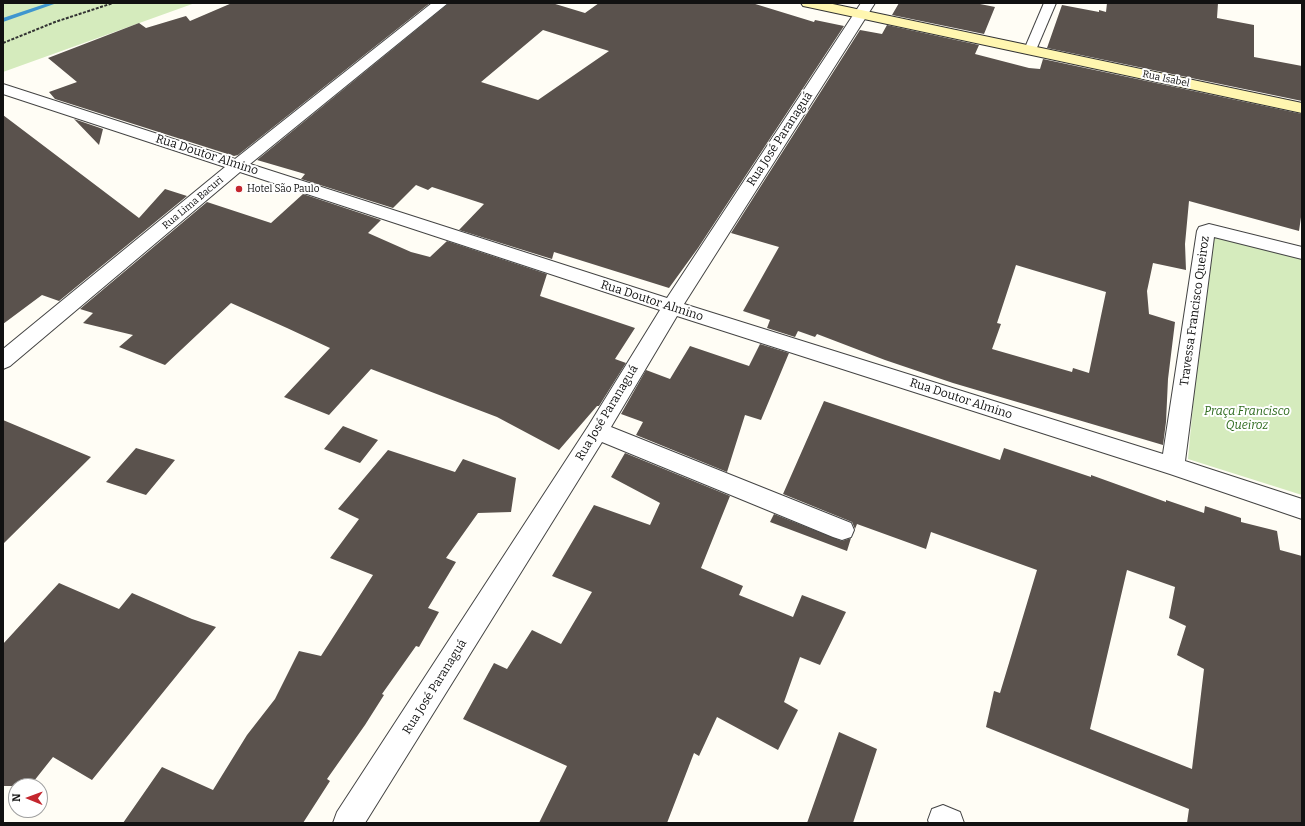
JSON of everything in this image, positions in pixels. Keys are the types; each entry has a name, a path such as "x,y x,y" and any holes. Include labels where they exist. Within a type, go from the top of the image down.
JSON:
{"street":[{"name":"Rua Lima Bacuri","path":"3,360 238,165 441,3"},
{"name":"Rua Isabel","path":"808,3 864,9 1030,50 1302,108"},
{"name":"Rua José Paranaguá","path":"348,823 597,431 672,307 864,9"},
{"name":"Rua Doutor Almino","path":"3,89 672,307 1172,466 1302,509"},
{"name":"Travessa Francisco Queiroz","path":"1172,466 1206,231 1209,230 1302,252"},
{"path":"597,431 842,530"}],"lane":[{"path":"1030,50 1050,3"}],"path":[{"path":"3,43 55,22 113,3"}],"green space":[{"path":"3,3 195,3 3,72"},
{"name":"Praça Francisco Queiroz","path":"1209,231 1302,254 1302,495 1188,459"}],"building":[{"path":"232,3 430,3 238,155 234,156 55,99 49,92 77,82 48,58 139,23 146,28 186,16 190,21"},
{"path":"449,3 552,3 585,13 599,3 752,3 814,22 815,20 844,26 698,248 669,288 554,252 552,259 459,230 484,204 432,187 428,190 416,185 393,208 301,179 305,174 257,160","holes":["543,30 609,51 538,100 481,82"]},
{"path":"899,3 975,3 995,7 984,34 892,15"},
{"path":"1107,3 1218,3 1217,18 1254,25 1254,57 1302,66 1302,101 1047,48 1062,5 1106,12"},
{"path":"887,25 979,45 975,54 1029,68 1040,69 1043,59 1302,114 1302,210 1299,231 1189,201 1185,244 1186,270 1153,263 1147,291 1149,314 1175,322 1168,379 1166,422 1163,445 953,383 885,360 817,334 815,337 798,331 795,337 767,328 770,320 743,311 779,247 731,233 860,30 882,34","holes":["1016,265 1106,292 1089,373 1073,368 1072,372 992,349 1001,324 997,323"]},
{"path":"3,115 139,218 165,189 187,196 59,301 42,295 3,324"},
{"path":"74,119 103,129 99,145"},
{"path":"303,194 381,220 368,233 411,252 430,257 447,241 547,274 540,296 635,328 615,359 626,363 599,406 597,406 559,450 497,417 371,369 329,415 284,397 330,348 231,303 165,365 119,347 133,335 83,323 93,313 80,309 207,202 271,223"},
{"path":"760,344 789,353 761,420 745,415 727,472 636,435 643,422 621,414 646,370 670,379 690,346 749,366"},
{"path":"824,401 1000,460 1004,448 1091,477 1091,475 1166,502 1166,500 1204,513 1205,506 1241,518 1241,522 1277,531 1280,550 1302,556 1302,823 1187,823 1189,809 986,727 994,691 1000,693 1037,570 931,532 926,549 857,524 855,529 852,522 783,494","holes":["1127,570 1175,587 1169,618 1186,626 1177,655 1204,669 1192,769 1090,729"]},
{"path":"3,420 91,457 3,544"},
{"path":"343,426 378,440 360,463 324,449"},
{"path":"136,448 175,460 146,495 106,482"},
{"path":"388,450 455,472 463,459 516,478 511,512 478,513 446,558 456,562 428,608 439,612 419,647 416,646 382,694 384,695 365,725 327,779 330,781 303,823 123,823 162,767 213,790 247,735 275,699 299,651 321,656 373,575 330,558 359,519 338,509"},
{"path":"625,453 730,496 701,568 743,586 739,595 793,617 802,595 846,612 820,665 800,657 784,702 798,710 778,750 717,717 699,756 694,753 667,823 539,823 567,766 463,719 494,663 507,669 532,630 561,644 592,592 552,576 594,505 650,525 660,503 611,477"},
{"path":"774,514 842,541 851,538 847,551 770,522"},
{"path":"59,583 119,609 132,593 192,619 216,627 92,780 53,757 36,778 8,778 8,786 3,786 3,644"},
{"path":"839,732 877,749 853,823 807,823"}],"waterway":[{"path":"3,20 54,3"}],"place":[{"name":"Hotel São Paulo","path":"239,189"}]}
